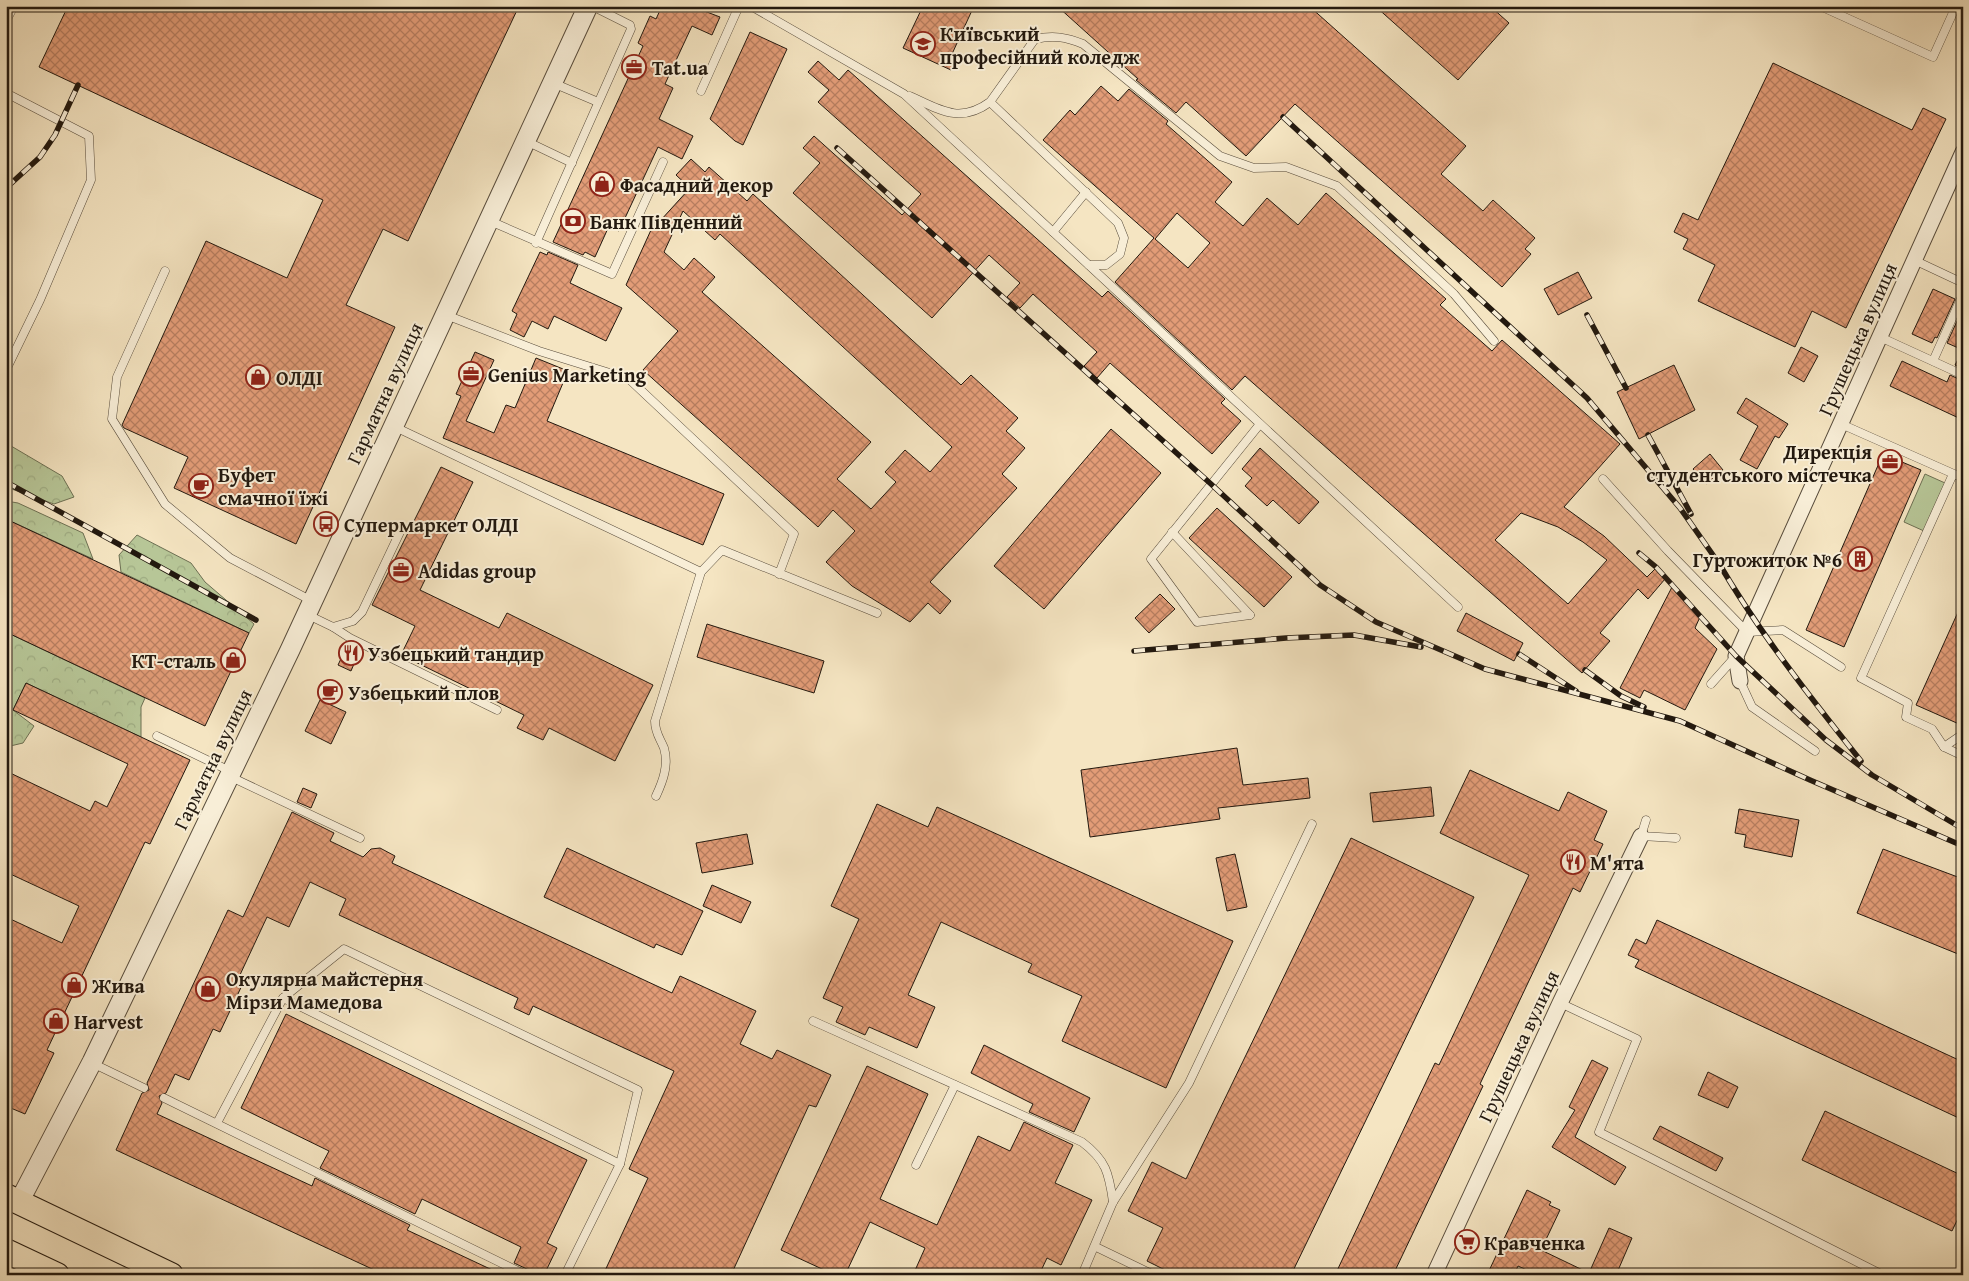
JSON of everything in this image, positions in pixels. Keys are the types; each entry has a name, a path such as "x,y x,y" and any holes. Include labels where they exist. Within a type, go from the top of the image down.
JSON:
{"main road":[{"path":"13,1199 171,1275"},
{"path":"6,1251 57,1275"}],"street":[{"name":"Гарматна вулиця","path":"13,1199 92,1062 309,608 392,426 446,315 590,6"},
{"name":"Грушецька вулиця","path":"1736,656 1963,152"},
{"path":"1736,656 1740,681"},
{"name":"Грушецька вулиця","path":"1434,1275 1560,1003 1641,836"}],"lane":[{"path":"6,22 14,6"},
{"path":"536,242 631,27 590,6"},
{"path":"701,91 739,6"},
{"path":"751,6 904,94 944,112 956,114 974,111 990,102 1035,38 1059,36 1083,44 1220,156 1254,168 1286,168 1337,186 1454,294 1494,341"},
{"path":"1820,6 1933,57 1956,6"},
{"path":"553,82 598,102"},
{"path":"6,93 89,136 91,180 40,300 6,370"},
{"path":"904,94 1458,608"},
{"path":"990,102 1118,223 1124,238 1120,254 1106,265 1089,265"},
{"path":"526,142 572,163"},
{"path":"490,221 612,274 663,162"},
{"path":"1053,232 1086,192"},
{"path":"1914,260 1963,283"},
{"path":"165,271 117,378 112,419 165,504 230,558 309,608 350,638 497,710"},
{"path":"1933,361 1963,294"},
{"path":"446,315 539,351 629,379 794,534 779,574"},
{"path":"1880,337 1963,374"},
{"path":"1172,532 1250,615 1197,622 1151,559 1172,532 1260,424"},
{"path":"1841,424 1963,478"},
{"path":"392,426 701,572"},
{"path":"1953,474 1861,678 1908,703 1906,717 1932,729 1944,747 1963,756"},
{"path":"1603,479 1668,551 1747,632 1783,630 1841,667"},
{"path":"333,627 353,621 362,612 400,532"},
{"path":"656,796 664,779 666,762 664,748 655,731 655,721 701,572 722,550 877,613"},
{"path":"1711,684 1736,656"},
{"path":"1740,681 1752,708 1815,751"},
{"path":"1944,747 1963,734"},
{"path":"157,736 360,838"},
{"path":"1646,820 1641,836 1676,838"},
{"path":"1082,1275 1096,1247 1113,1202 1189,1083 1312,824"},
{"path":"217,1123 283,998 344,949 638,1090 620,1164 565,1275"},
{"path":"283,998 620,1164"},
{"path":"1560,1003 1638,1039 1599,1132 1883,1275"},
{"path":"813,1021 1082,1142 1098,1154 1105,1166 1113,1202"},
{"path":"92,1062 144,1088"},
{"path":"916,1165 954,1085"},
{"path":"164,1098 526,1275"},
{"path":"1096,1247 1154,1275"}],"green space":[{"path":"6,443 62,476 74,497 54,504 6,487"},
{"path":"1925,474 1945,483 1924,531 1904,522"},
{"path":"6,501 18,503 83,533 93,559 6,519"},
{"path":"137,535 191,563 205,582 254,624 249,633 121,572 119,555"},
{"path":"6,632 145,698 141,707 141,737 26,683 13,710 34,726 23,743 6,747"}],"building":[{"path":"68,6 519,6 408,241 383,229 346,305 395,327 296,544 174,488 188,457 124,428 122,425 206,241 287,278 323,200 39,67"},
{"path":"662,6 691,6 720,17 712,35 692,26 665,84 673,88 659,119 693,136 682,159 658,147 619,231 609,226 595,257 585,252 583,255 553,242 643,46 638,43 650,16 656,19"},
{"path":"923,6 974,6 952,54 957,57 951,70 903,48"},
{"path":"1057,6 1309,6 1466,146 1441,174 1483,211 1493,200 1535,238 1525,249 1531,254 1502,287 1295,104 1246,156 1186,102 1176,113 1136,80 1138,79"},
{"path":"1375,6 1490,6 1509,23 1458,80"},
{"path":"750,32 787,49 743,145 735,141 710,119"},
{"path":"818,61 839,80 848,70 1102,297 1108,291 1225,399 1221,403 1241,421 1212,454 1110,363 1097,378 1084,366 1097,352 1033,294 1020,308 1007,297 1020,283 989,255 932,318 793,193 820,163 803,148 814,136 902,215 921,194 818,102 829,90 808,72"},
{"path":"1773,63 1912,130 1923,108 1946,119 1846,328 1812,311 1795,347 1698,301 1715,265 1683,249 1688,239 1674,232 1683,213 1698,220"},
{"path":"1101,86 1118,101 1129,89 1168,121 1166,124 1232,182 1215,202 1243,226 1267,198 1298,225 1326,193 1446,299 1440,305 1492,351 1502,340 1620,444 1564,507 1604,536 1647,577 1655,569 1665,579 1648,599 1638,589 1600,633 1610,641 1582,673 1245,376 1232,390 1115,282 1154,238 1043,140 1070,110 1075,115","holes":["1177,213 1210,243 1188,268 1155,239","1521,513 1558,527 1583,542 1607,560 1568,604 1495,540"]},
{"path":"691,159 705,172 709,167 747,201 753,194 961,385 971,375 1018,418 1006,431 1025,448 1002,474 1017,488 930,582 951,601 940,614 928,603 910,622 852,586 826,562 855,531 833,510 818,527 643,370 678,331 626,285 656,219 660,221 690,188 676,175","holes":["683,211 715,240 720,234 952,447 930,472 905,450 885,472 896,482 871,509 837,479 871,442 702,292 715,277 694,258 684,270 664,252"]},
{"path":"540,252 547,255 548,252 578,265 570,283 622,308 606,341 554,316 548,329 532,321 524,337 510,330 517,314 512,311"},
{"path":"1578,272 1592,298 1558,315 1544,289"},
{"path":"1933,289 1955,299 1937,338 1935,337 1932,343 1912,334"},
{"path":"1963,308 1963,350 1947,343"},
{"path":"1801,347 1818,356 1804,382 1788,373"},
{"path":"1963,350 1963,369 1955,365"},
{"path":"475,352 494,360 466,421 494,433 506,405 515,408 536,358 568,371 547,421 724,494 703,545 443,438 461,396 456,394"},
{"path":"1902,361 1947,382 1950,375 1963,381 1963,420 1890,386"},
{"path":"1674,365 1695,410 1639,439 1617,392"},
{"path":"1746,398 1788,424 1779,438 1775,436 1757,469 1740,460 1758,426 1737,413"},
{"path":"1111,429 1161,473 1044,609 994,566"},
{"path":"1260,448 1319,502 1299,524 1273,500 1267,506 1245,486 1252,478 1242,469"},
{"path":"1710,454 1723,470 1706,484 1693,469"},
{"name":"Гуртожиток №6","path":"1883,454 1921,470 1844,647 1806,630"},
{"path":"441,467 473,482 420,590 499,628 507,613 653,685 615,761 549,728 543,740 517,728 524,715 401,655 415,626 372,605"},
{"path":"1217,508 1292,577 1264,607 1189,538"},
{"path":"6,519 249,633 205,726 6,632"},
{"path":"1672,587 1700,617 1695,628 1717,649 1685,710 1644,690 1640,698 1620,688"},
{"path":"1160,594 1175,609 1149,633 1135,618"},
{"path":"1963,601 1963,715 1959,724 1916,705"},
{"path":"1466,613 1523,643 1514,661 1457,631"},
{"path":"707,624 824,661 814,693 697,657"},
{"path":"347,646 359,652 351,671 338,665"},
{"path":"26,683 190,760 150,844 145,842 47,1050 54,1053 25,1114 6,1106 6,917 62,943 79,906 6,872 6,771 90,811 95,801 107,807 128,764 13,710"},
{"path":"320,700 346,712 331,744 305,731"},
{"path":"1237,748 1243,785 1308,778 1310,798 1218,808 1220,819 1090,837 1081,770"},
{"path":"1470,770 1559,811 1568,792 1607,811 1594,840 1603,844 1580,892 1573,888 1480,1084 1483,1086 1393,1275 1335,1275 1435,1063 1439,1065 1529,875 1440,833"},
{"path":"1431,787 1434,816 1373,822 1370,793"},
{"path":"303,788 317,794 311,808 297,802"},
{"path":"877,804 928,827 937,807 1233,941 1166,1088 1062,1041 1082,996 1028,972 1032,964 941,922 908,995 935,1007 917,1048 869,1027 865,1035 836,1022 843,1007 823,998 859,919 831,906"},
{"path":"1739,809 1799,820 1792,857 1744,847 1746,835 1735,833"},
{"path":"292,812 334,833 330,841 363,857 371,849 380,848 395,856 392,863 672,993 680,976 756,1011 740,1044 772,1059 777,1050 831,1075 816,1107 809,1105 731,1275 603,1275 648,1178 629,1169 674,1071 533,1006 529,1015 514,1008 518,998 339,915 346,899 310,882 289,927 267,917 239,977 245,979 220,1032 213,1029 189,1080 175,1074 166,1093 159,1096 162,1103 157,1114 312,1186 315,1178 410,1225 407,1230 503,1275 385,1275 116,1150 142,1093 149,1090 147,1083 228,910 243,917"},
{"path":"747,834 753,864 702,873 696,843"},
{"path":"1351,838 1474,897 1291,1275 1175,1275 1147,1261 1163,1228 1128,1211 1152,1162 1186,1179"},
{"path":"567,848 703,911 682,955 656,944 654,948 544,897"},
{"path":"1883,849 1963,879 1963,956 1857,913"},
{"path":"1235,854 1247,907 1227,911 1216,858"},
{"path":"712,885 751,902 741,923 703,906"},
{"path":"1657,920 1963,1062 1963,1120 1635,967 1639,960 1628,955 1636,939 1646,944"},
{"path":"286,1014 587,1160 547,1243 557,1248 544,1275 532,1275 529,1270 514,1263 521,1247 422,1199 415,1214 320,1168 329,1151 241,1108"},
{"path":"984,1045 1090,1098 1074,1132 1029,1112 1033,1104 971,1073"},
{"path":"1592,1060 1608,1068 1575,1137 1626,1167 1615,1185 1552,1147 1575,1110 1569,1107"},
{"path":"867,1066 928,1094 880,1199 937,1225 978,1136 1010,1151 1024,1122 1073,1145 1055,1183 1092,1200 1061,1265 1047,1258 1039,1275 913,1275 925,1248 870,1222 845,1275 835,1275 781,1250"},
{"path":"1708,1072 1738,1087 1728,1108 1698,1095"},
{"path":"1825,1111 1963,1176 1963,1208 1952,1231 1802,1160"},
{"path":"1660,1126 1723,1158 1716,1171 1653,1139"},
{"path":"1527,1190 1551,1202 1549,1205 1560,1210 1541,1250 1589,1273 1609,1228 1632,1238 1616,1275 1538,1275 1518,1266 1514,1275 1487,1275"}],"railway":[{"path":"6,188 40,157 55,135 78,85"},
{"path":"1283,117 1587,398 1680,508 1720,565"},
{"path":"837,148 1211,484 1320,585 1376,622 1485,669 1680,721 1963,846"},
{"path":"1587,315 1626,388"},
{"path":"1648,435 1691,514"},
{"path":"6,482 256,620"},
{"path":"1639,553 1656,567 1736,656 1826,740 1872,775 1963,829"},
{"path":"1717,560 1767,638 1861,761"},
{"path":"1134,651 1286,638 1354,635 1421,647"},
{"path":"1519,654 1576,691"},
{"path":"1585,670 1621,696 1644,707"}],"place":[{"name":"Київський професійний коледж","path":"923,44"},
{"name":"Tat.ua","path":"634,67"},
{"name":"Фасадний декор","path":"602,184"},
{"name":"Банк Південний","path":"573,221"},
{"name":"Genius Marketing","path":"471,374"},
{"name":"ОЛДІ","path":"258,377"},
{"name":"Дирекція студентського містечка","path":"1890,462"},
{"name":"Буфет смачної їжі","path":"201,486"},
{"name":"Супермаркет ОЛДІ","path":"326,524"},
{"name":"Гуртожиток №6","path":"1860,559"},
{"name":"Adidas group","path":"401,570"},
{"name":"Узбецький тандир","path":"351,653"},
{"name":"КТ-сталь","path":"233,660"},
{"name":"Узбецький плов","path":"330,692"},
{"name":"М'ята","path":"1573,862"},
{"name":"Жива","path":"74,985"},
{"name":"Окулярна майстерня Мірзи Мамедова","path":"208,989"},
{"name":"Harvest","path":"56,1021"},
{"name":"Кравченка","path":"1467,1242"}]}
